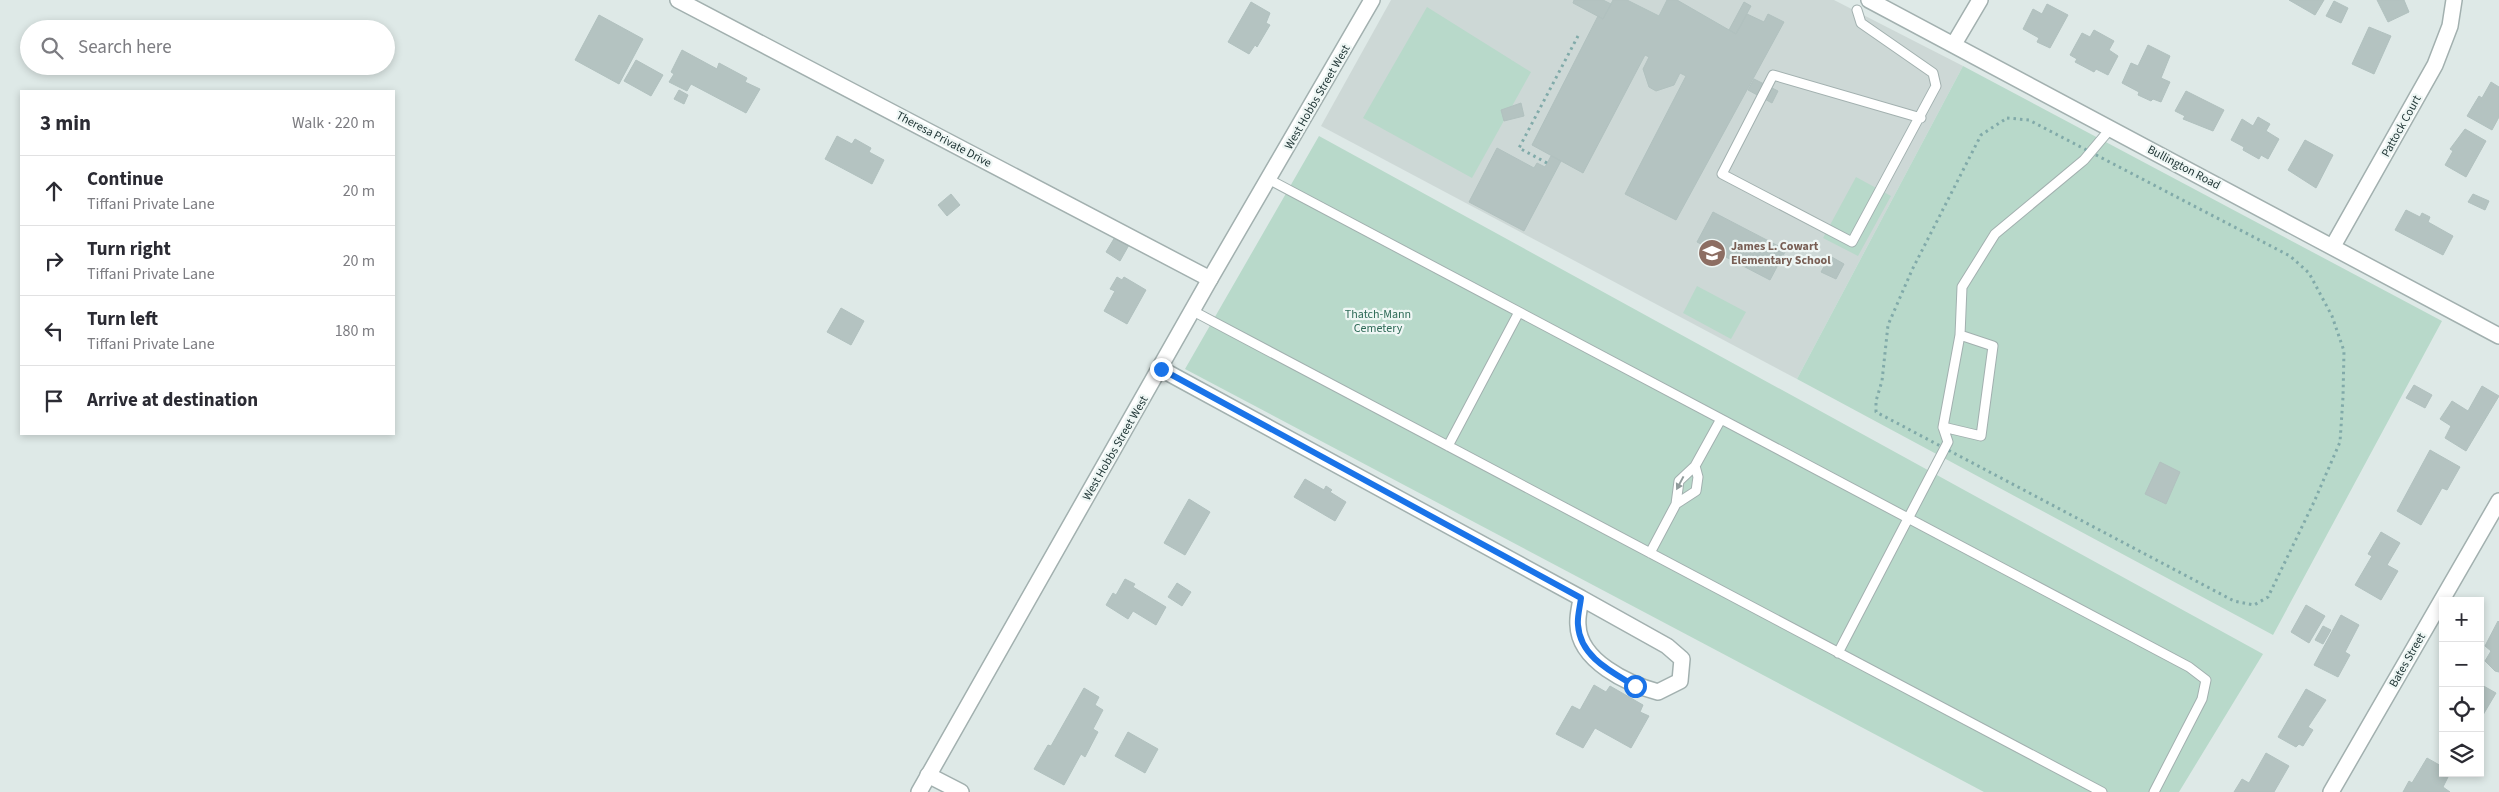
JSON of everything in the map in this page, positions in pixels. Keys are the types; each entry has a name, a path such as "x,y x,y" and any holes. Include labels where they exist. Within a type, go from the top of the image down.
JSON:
{"street":[{"name":"Theresa Private Drive","path":"678,0 1210,279"},
{"name":"West Hobbs Street West","path":"919,792 1161,369 1210,279 1270,180 1372,0"},
{"path":"1954,44 1980,0"},
{"name":"Pattock Court","path":"2333,246 2436,65 2450,26 2454,0"},
{"name":"Bullington Road","path":"1863,5 1954,44 2499,336"},
{"path":"1161,369 1581,598 1667,646 1682,659 1680,681 1658,692 1635,686 1599,663 1584,647 1578,626 1581,598"},
{"name":"Bates Street","path":"2331,792 2499,502"},
{"path":"928,775 960,792"}],"lane":[{"path":"1863,5 1861,23 1933,73 1936,86 1921,118 1852,242 1722,174 1774,74 1921,118"},
{"path":"1838,653 1910,519 1948,442 1943,427 1960,335 1962,288 1995,234 2084,160 2111,128"},
{"path":"1270,180 2189,667 2206,680 2202,699 2154,792"},
{"path":"1193,311 2102,792"},
{"path":"1448,446 1519,312"},
{"path":"1943,427 1981,436 1993,346 1960,335"},
{"path":"1650,553 1676,504 1679,481 1695,466 1722,420"},
{"path":"1676,504 1696,491 1698,477 1695,466"}],"path":[{"path":"1547,163 1519,148 1578,36"},
{"path":"2007,118 2029,120 2290,256 2309,273 2332,316 2344,351 2340,442 2314,502 2268,597 2254,605 2234,601 1945,449 1876,412 1876,401 1882,382 1888,325 1912,270 1981,135 2007,118"}],"shaded area":[{"name":"James L. Cowart Elementary School","path":"1391,0 1834,0 1963,66 1797,379 1321,126"}],"green space":[{"path":"1427,7 1531,72 1472,178 1363,118"},
{"path":"1963,66 2442,321 2273,635 1797,379"},
{"name":"Thatch-Mann Cemetery","path":"1319,136 2263,654 2179,792 1984,792 1185,369"},
{"path":"1856,177 1891,196 1858,256 1823,238"},
{"path":"1697,286 1746,312 1731,339 1683,313"}],"building":[{"path":"1574,0 1603,0 1611,4 1603,19 1573,3"},
{"path":"1613,0 1627,0 1659,16 1667,0 1677,0 1736,34 1747,14 1764,22 1768,14 1784,22 1676,220 1625,194 1686,76 1680,73 1674,85 1656,91 1649,87 1643,69 1649,57 1645,55 1583,173 1532,145 1598,16 1603,19"},
{"path":"2289,0 2324,0 2315,15"},
{"path":"2377,0 2404,0 2409,12 2388,22"},
{"path":"2334,1 2348,8 2341,23 2326,16"},
{"path":"1251,2 1270,13 1266,23 1270,25 1257,47 1255,45 1249,54 1228,42"},
{"path":"1744,2 1751,6 1736,34 1729,30"},
{"path":"2047,4 2068,15 2050,48 2037,42 2039,38 2023,29 2033,9 2042,14"},
{"path":"599,15 643,39 619,84 575,60"},
{"path":"2369,27 2391,36 2374,74 2352,64"},
{"path":"2094,30 2114,41 2109,50 2118,56 2108,75 2096,69 2094,72 2075,62 2077,59 2070,55 2082,33 2090,37"},
{"path":"2148,45 2170,56 2161,78 2170,82 2161,102 2153,99 2151,101 2138,95 2139,92 2122,83 2131,63 2138,66"},
{"path":"682,50 717,69 719,63 747,78 745,82 760,89 746,113 691,84 687,91 669,82 674,74 671,72"},
{"path":"636,60 663,75 651,96 624,81"},
{"path":"1754,79 1778,91 1772,103 1748,90"},
{"path":"2491,82 2499,87 2499,117 2492,130 2467,116 2479,96 2482,98"},
{"path":"679,90 688,95 684,104 674,99"},
{"path":"2186,91 2224,110 2213,131 2183,119 2185,116 2175,111"},
{"path":"1521,103 1524,116 1504,121 1501,110"},
{"path":"2258,117 2270,124 2266,131 2279,139 2268,159 2261,155 2259,159 2243,150 2244,147 2231,140 2242,119 2253,126"},
{"path":"2465,129 2486,141 2466,177 2445,165 2453,151 2450,149"},
{"path":"837,136 852,144 855,139 871,148 869,152 884,160 872,184 825,159"},
{"path":"2305,140 2333,155 2316,188 2288,170"},
{"path":"1497,148 1534,168 1537,163 1545,167 1551,156 1561,161 1524,231 1469,202"},
{"path":"951,194 960,205 947,216 938,205"},
{"path":"2473,194 2489,201 2485,210 2468,202"},
{"path":"2406,210 2420,217 2422,213 2430,217 2428,222 2453,236 2443,255 2395,230"},
{"path":"1713,212 1786,250 1770,280 1697,242"},
{"path":"1115,237 1129,245 1120,261 1106,252"},
{"path":"1830,256 1844,264 1836,279 1821,272"},
{"path":"1117,277 1122,280 1124,277 1146,290 1127,324 1104,311 1115,291 1110,289"},
{"path":"841,308 864,321 851,345 827,332"},
{"path":"2414,385 2432,395 2425,408 2406,398"},
{"path":"2482,386 2499,396 2466,451 2445,438 2451,426 2440,419 2452,401 2468,411"},
{"path":"2430,450 2460,467 2447,490 2442,488 2421,525 2397,511"},
{"path":"2160,462 2180,472 2166,504 2145,494"},
{"path":"1305,479 1324,490 1326,486 1332,490 1330,492 1346,502 1335,521 1294,497"},
{"path":"1189,499 1210,512 1185,555 1164,543"},
{"path":"2381,532 2400,543 2387,565 2398,571 2381,600 2355,585 2372,556 2368,554"},
{"path":"1125,579 1135,584 1133,587 1166,607 1156,625 1133,611 1128,619 1106,605 1113,593 1116,595"},
{"path":"1177,583 1191,592 1182,606 1168,597"},
{"path":"2306,605 2325,616 2309,643 2291,632"},
{"path":"2341,615 2359,625 2345,652 2350,655 2338,677 2314,665"},
{"path":"2498,621 2499,672 2495,671 2485,661 2491,651 2485,646"},
{"path":"2323,626 2331,630 2323,644 2315,640"},
{"path":"1594,685 1606,692 1610,686 1643,705 1640,712 1649,716 1631,748 1595,728 1583,748 1556,734 1572,706 1580,710"},
{"path":"2484,686 2496,693 2484,713"},
{"path":"1084,688 1099,697 1095,705 1103,710 1093,729 1098,732 1085,757 1081,754 1064,785 1034,769 1048,745 1051,746"},
{"path":"2306,689 2326,700 2308,727 2313,730 2303,746 2299,744 2296,747 2278,737"},
{"path":"1128,732 1158,749 1145,773 1115,756"},
{"path":"2266,753 2289,766 2274,792 2234,792 2242,779 2249,783"},
{"path":"2427,758 2439,765 2439,777 2448,777 2443,787 2450,792 2403,792 2409,781 2412,783"}],"place":[{"name":"James L. Cowart Elementary School","path":"1712,253"}],"route":[{"path":"1161,369 1581,598 1578,626 1584,647 1599,663 1635,686"}]}
